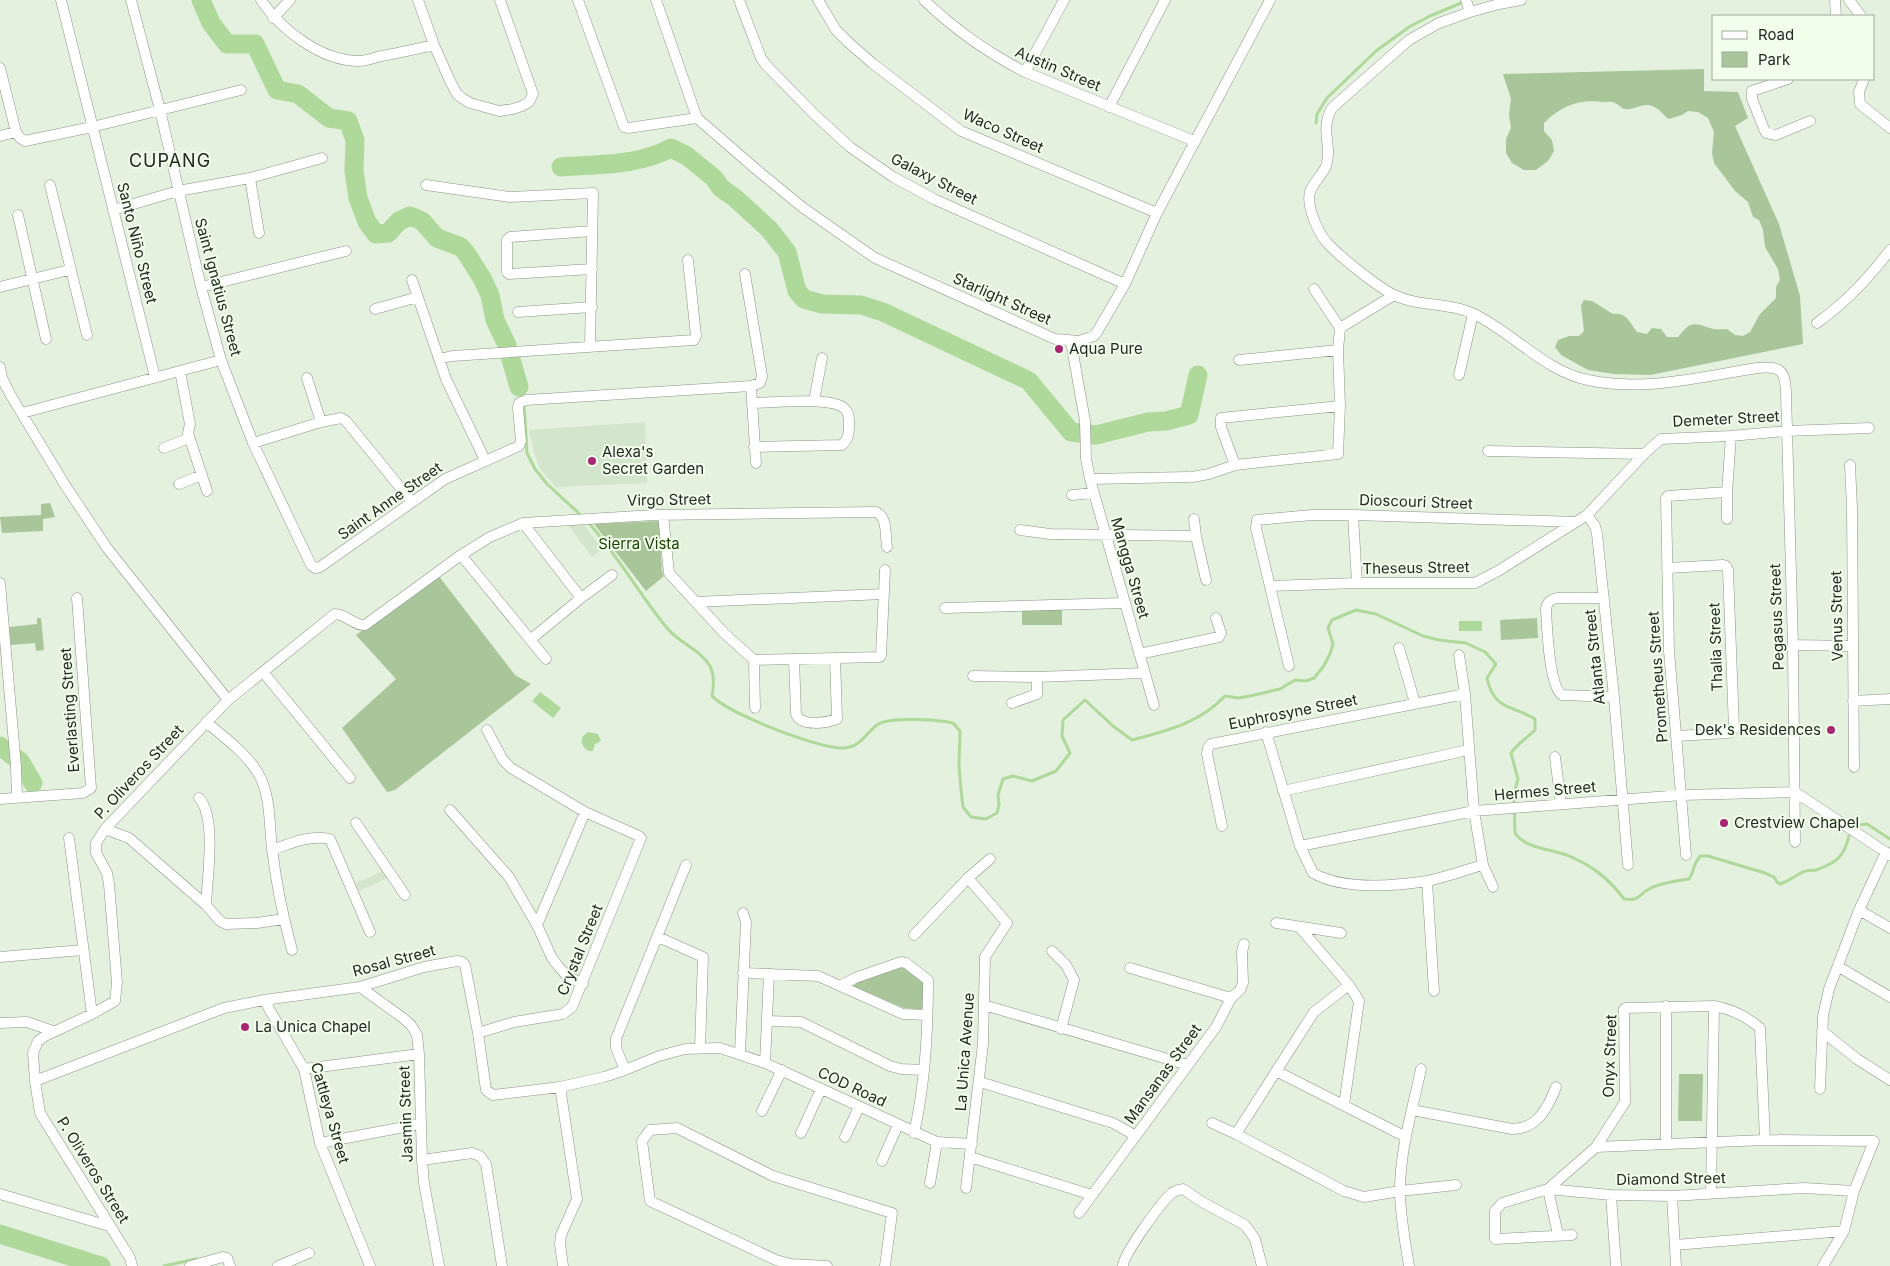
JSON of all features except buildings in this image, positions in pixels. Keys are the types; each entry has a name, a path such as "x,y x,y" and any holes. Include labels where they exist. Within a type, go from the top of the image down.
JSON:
{"street":[{"name":"Santo Niño Street","path":"61,0 155,377"},
{"name":"Saint Ignatius Street","path":"131,0 160,110 201,287 221,360 253,443 314,568"},
{"path":"261,0 273,18 310,46 347,59 359,61 434,45"},
{"path":"273,18 290,0"},
{"path":"418,0 434,45 457,94 470,102 500,111 513,109 529,102 533,94 500,0"},
{"path":"578,0 624,127 628,128 697,118 656,0"},
{"name":"Galaxy Street","path":"739,0 761,58 766,66 814,114 850,146 893,177 936,200 1125,284"},
{"name":"Waco Street","path":"818,0 836,30 848,42 872,63 954,126 1157,213"},
{"name":"Austin Street","path":"924,0 1003,61 1025,72 1194,141"},
{"path":"1025,72 1064,0"},
{"path":"1109,107 1165,0"},
{"path":"1071,342 1094,336 1125,284 1157,213 1270,0"},
{"path":"1466,0 1470,12"},
{"path":"1459,375 1473,314 1439,305 1413,302 1394,295 1375,284 1328,244 1314,220 1309,199 1310,192 1323,173 1327,160 1326,118 1332,108 1409,40 1439,24 1470,12 1521,0"},
{"path":"1835,0 1836,15"},
{"path":"1849,0 1860,15"},
{"path":"0,68 18,135"},
{"path":"1785,80 1752,91 1752,99 1766,133 1776,135 1810,120"},
{"path":"1864,80 1859,92 1860,104 1890,127"},
{"path":"0,136 18,135 28,141 92,128 241,90"},
{"name":"Starlight Street","path":"697,118 802,207 875,258 1055,339 1071,342"},
{"path":"113,210 178,191 250,178 322,158"},
{"path":"250,178 259,233"},
{"path":"50,185 87,335"},
{"path":"426,185 510,197 592,193 592,308 590,346"},
{"path":"18,215 46,339"},
{"path":"592,231 510,237 507,240 507,272 509,274 592,269"},
{"path":"201,287 346,250"},
{"path":"1817,323 1842,304 1873,273 1890,250"},
{"path":"439,359 452,356 695,338 688,260"},
{"path":"0,287 70,270"},
{"path":"745,274 762,376 756,384 753,403 756,463"},
{"path":"412,280 446,379 485,460"},
{"path":"1090,479 1190,477 1209,474 1235,465 1337,455 1339,452 1338,350 1340,328 1314,289"},
{"path":"1340,328 1394,295"},
{"path":"375,309 418,297"},
{"path":"518,312 592,308"},
{"name":"Pegasus Street","path":"1473,314 1492,324 1552,364 1568,373 1587,380 1658,384 1769,367 1776,368 1784,376 1793,645 1795,842"},
{"name":"Mangga Street","path":"1071,342 1085,421 1086,459 1090,479 1154,705"},
{"path":"1239,360 1338,350"},
{"path":"814,401 822,358"},
{"path":"22,413 221,360"},
{"path":"0,367 6,385 22,413 69,492 107,548 228,700"},
{"path":"180,370 190,424 189,438 207,491"},
{"path":"307,378 321,422"},
{"name":"Saint Anne Street","path":"314,568 320,567 445,478 521,444 518,408 523,401 756,384"},
{"path":"753,403 814,401 834,403 845,408 848,415 848,435 845,444 754,447"},
{"path":"1235,465 1221,427 1221,418 1340,406"},
{"path":"253,443 339,418 346,421 412,502"},
{"name":"Demeter Street","path":"1586,515 1644,454 1663,438 1870,428"},
{"path":"1727,518 1727,492 1732,436"},
{"path":"164,448 189,438"},
{"path":"1488,451 1644,454"},
{"name":"Venus Street","path":"1850,465 1854,767"},
{"path":"179,484 202,475"},
{"name":"Prometheus Street","path":"1686,855 1669,651 1667,496 1727,492"},
{"path":"1072,495 1094,493"},
{"name":"Virgo Street","path":"437,573 490,536 523,523 580,518 876,512 882,516 884,522 887,547"},
{"path":"663,515 668,570 724,633 754,660 880,657 885,570"},
{"name":"Dioscouri Street","path":"1270,586 1256,521 1312,515 1352,515 1576,522"},
{"path":"1352,515 1357,583"},
{"name":"Theseus Street","path":"1270,586 1357,583 1475,583 1498,571 1586,515"},
{"name":"Atlanta Street","path":"1586,515 1595,526 1597,534 1614,697 1628,865"},
{"path":"1194,519 1206,580"},
{"path":"523,523 581,598"},
{"path":"1020,530 1050,534 1196,536"},
{"path":"461,555 546,659"},
{"name":"Thalia Street","path":"1667,568 1723,565 1728,570 1734,729 1730,733 1676,736"},
{"name":"P. Oliveros Street","path":"131,1262 40,1114 35,1081 33,1053 38,1041 53,1031 112,1004 116,997 117,983 109,884 107,873 96,853 96,843 105,829 228,700 335,614 339,614 358,624 365,624 437,573"},
{"path":"530,640 612,575"},
{"path":"0,583 14,740 17,797"},
{"path":"1270,586 1290,666"},
{"path":"695,602 884,594"},
{"name":"Everlasting Street","path":"0,799 86,792 91,785 77,598"},
{"path":"1604,598 1557,598 1551,599 1547,603 1553,679 1558,693 1562,696 1614,697"},
{"path":"945,608 1124,603"},
{"path":"1139,654 1219,637 1221,633 1216,618"},
{"path":"1793,645 1853,646"},
{"path":"1399,648 1415,703"},
{"path":"1458,655 1465,694 1474,812 1483,865 1493,887"},
{"path":"794,659 797,717 805,723 837,719 835,658"},
{"path":"754,660 755,708"},
{"path":"264,672 350,778"},
{"path":"973,676 1037,677 1144,672"},
{"path":"1012,703 1037,694 1037,677"},
{"name":"Euphrosyne Street","path":"1222,826 1207,754 1211,744 1465,694"},
{"path":"1853,701 1890,699"},
{"path":"206,722 241,753 258,773 264,786 272,850 284,919 292,950"},
{"path":"487,730 503,760 511,768 585,812 537,925"},
{"path":"1266,732 1300,846 1314,873 1336,882 1377,885 1427,880 1483,865"},
{"path":"1283,790 1468,750"},
{"path":"1555,757 1561,804"},
{"path":"1795,792 1888,853 1859,910 1826,1003 1822,1031 1820,1089"},
{"name":"Hermes Street","path":"1300,846 1474,812 1682,795 1795,792"},
{"path":"199,798 208,813 210,827 206,905"},
{"path":"450,810 509,877 558,966 567,976 583,984"},
{"name":"Crystal Street","path":"478,1033 514,1022 563,1014 572,1007 640,841 640,836 585,812"},
{"path":"356,823 405,895"},
{"path":"105,829 129,838 206,905 220,921 226,924 257,923 284,919"},
{"path":"69,838 92,1014"},
{"path":"272,850 300,841 317,838 330,839 370,932"},
{"path":"914,935 968,878 990,859"},
{"path":"625,1070 616,1048 616,1039 686,864"},
{"name":"La Unica Avenue","path":"966,1188 980,1082 985,957 1007,925 1006,920 968,878"},
{"path":"1427,880 1434,991"},
{"path":"1859,910 1890,928"},
{"path":"740,1053 746,922 742,913"},
{"path":"1276,923 1340,933"},
{"path":"1300,928 1349,985 1359,1001 1344,1105"},
{"path":"658,937 704,957 700,1048"},
{"name":"Mansanas Street","path":"1079,1213 1216,1027 1231,998 1240,990 1243,983 1242,952 1244,944"},
{"path":"0,956 83,950"},
{"path":"1052,951 1066,965 1074,980 1061,1029"},
{"name":"Rosal Street","path":"35,1081 224,1008 264,1000 360,987 424,967 457,961 465,965 478,1033 486,1090 493,1095 560,1087 601,1078 659,1056 685,1049 720,1048"},
{"path":"840,986 855,978 901,962 906,963 928,980 921,1103 914,1133"},
{"path":"1839,967 1890,998"},
{"path":"1130,968 1231,998"},
{"path":"743,973 818,976 903,1014 927,1015"},
{"path":"765,1063 769,974"},
{"path":"1236,1134 1314,1012 1349,985"},
{"name":"Jasmin Street","path":"360,987 411,1025 417,1035 422,1160 439,1266"},
{"name":"Cattleya Street","path":"264,1000 304,1070 320,1143 370,1266"},
{"path":"984,1005 1188,1065"},
{"path":"1666,1006 1666,1144"},
{"path":"1711,1194 1714,1006"},
{"name":"Onyx Street","path":"1548,1189 1596,1147 1625,1102 1624,1009 1627,1008 1714,1006 1727,1008 1743,1015 1755,1024 1761,1031 1765,1140"},
{"path":"767,1021 801,1022 890,1066 901,1069 924,1070"},
{"path":"0,1023 27,1022 53,1031"},
{"path":"1822,1031 1890,1080"},
{"name":"COD Road","path":"720,1048 740,1053 782,1070 914,1133 937,1142 972,1144"},
{"path":"304,1070 419,1054"},
{"path":"1409,1266 1400,1190 1402,1156 1421,1069"},
{"path":"762,1112 782,1070"},
{"path":"1276,1071 1406,1137"},
{"path":"980,1082 1113,1123 1136,1136"},
{"path":"560,1087 577,1199 561,1234 560,1244 563,1266"},
{"path":"1412,1110 1512,1129 1522,1129 1534,1123 1541,1116 1556,1087"},
{"path":"801,1132 821,1089"},
{"path":"845,1137 859,1107"},
{"path":"1212,1123 1344,1191 1364,1197 1400,1190 1456,1185"},
{"path":"320,1143 420,1124"},
{"path":"882,1161 898,1125"},
{"path":"827,1266 791,1264 776,1260 650,1201 642,1141 650,1130 677,1128 773,1176 892,1213 885,1266"},
{"path":"1596,1147 1765,1140 1874,1142 1854,1191 1844,1231 1823,1266"},
{"path":"930,1183 937,1142"},
{"path":"422,1160 472,1153 480,1156 486,1164 502,1266"},
{"path":"970,1157 1092,1195"},
{"name":"Diamond Street","path":"1558,1235 1495,1239 1495,1211 1502,1204 1548,1189 1672,1196 1804,1188 1854,1191"},
{"path":"1124,1266 1123,1261 1132,1246 1172,1192 1183,1189 1202,1202 1245,1225 1255,1238 1262,1266"},
{"path":"1548,1189 1558,1235 1572,1235"},
{"path":"0,1194 109,1226"},
{"path":"1611,1194 1616,1266"},
{"path":"1672,1196 1676,1266"},
{"path":"1675,1245 1844,1231"},
{"path":"278,1266 309,1252"},
{"path":"190,1266 223,1257 226,1258 230,1266"}],"shaded area":[{"name":"Alexa's Secret Garden","path":"645,422 647,483 556,487 540,469 529,430"},
{"path":"583,524 603,549 592,557 568,525"},
{"path":"1459,621 1482,621 1482,631 1459,631"},
{"path":"540,692 561,708 553,718 532,701"},
{"path":"588,732 598,734 601,741 595,744 593,751 589,751 582,744 583,736"},
{"path":"385,870 390,877 359,891 356,883"}],"green space":[{"path":"1704,69 1704,91 1738,92 1748,118 1735,126 1779,224 1800,296 1803,344 1650,375 1614,374 1588,370 1561,355 1555,347 1558,340 1569,336 1579,336 1584,331 1581,305 1584,300 1592,301 1613,314 1625,316 1637,332 1647,334 1652,328 1661,329 1667,337 1678,337 1686,328 1695,324 1714,329 1727,329 1735,335 1743,336 1750,332 1760,314 1776,298 1776,287 1780,280 1778,269 1765,247 1763,230 1759,220 1753,217 1748,202 1735,191 1714,163 1712,153 1714,132 1708,118 1698,112 1688,111 1669,119 1658,109 1650,105 1624,109 1611,102 1594,101 1578,103 1557,112 1544,123 1544,131 1552,140 1554,151 1548,161 1536,170 1524,170 1512,163 1506,153 1506,139 1511,128 1509,115 1511,99 1503,74"},
{"path":"50,503 55,517 43,519 43,531 2,533 0,517 41,515 41,504"},
{"name":"Sierra Vista","path":"659,521 662,571 664,576 646,591 594,524"},
{"path":"438,575 515,675 531,684 395,790 387,792 342,728 396,679 356,635"},
{"path":"1022,610 1062,610 1062,625 1022,625"},
{"path":"37,618 41,618 44,650 36,651 35,643 11,645 9,627 37,624"},
{"path":"1537,618 1538,638 1501,640 1500,620"},
{"path":"904,966 925,981 923,1010 904,1008 853,986 858,982"},
{"path":"1679,1074 1703,1074 1702,1121 1678,1121"}],"waterway":[{"path":"201,0 211,23 227,44 255,44 277,90 298,94 329,118 348,121 355,140 354,171 358,198 367,222 376,234 388,233 399,221 410,216 422,221 437,238 461,247 482,278 490,295 495,320 507,345"},
{"path":"1316,123 1317,114 1327,98 1376,51 1409,27 1461,3"},
{"path":"561,167 631,161 658,154 671,148 687,156 714,178 721,188 769,229 787,252 797,291 804,299 822,304 861,305 883,312 1029,381 1071,432 1096,435 1148,422 1166,421 1189,415 1198,375"},
{"path":"510,356 519,387"},
{"path":"519,387 524,404 527,453 535,469 547,484 583,517"},
{"path":"587,521 667,628 706,660 712,670 714,685 712,696 736,712 795,737 831,747 843,748 859,743 877,725 883,722 914,719 953,723 960,731 959,766 963,807 971,817 986,819 997,813 999,805 998,795 1003,779 1013,776 1032,781 1056,771 1070,753 1062,736 1063,720 1085,700 1113,726 1132,740 1170,729 1205,713 1225,696 1238,698 1250,696 1280,689 1295,680 1306,681 1314,678 1330,654 1333,644 1328,628 1332,620 1356,610 1376,614 1423,636 1466,643 1485,652 1496,664 1487,678 1494,696 1505,706 1535,719 1535,730 1511,753 1518,779 1514,794 1515,833 1525,842 1586,864 1606,879 1624,899 1636,898 1658,885 1689,879 1700,856 1708,856 1765,873 1774,877 1780,884 1803,872 1816,870 1834,862 1845,849 1849,836"},
{"path":"0,746 20,761 33,783"},
{"path":"1859,825 1867,824 1890,839"},
{"path":"0,1234 101,1266"},
{"path":"164,1266 196,1259"}],"place":[{"name":"Aqua Pure","path":"1059,349"},
{"name":"Alexa's Secret Garden","path":"592,461"},
{"name":"Dek's Residences","path":"1831,730"},
{"name":"Crestview Chapel","path":"1724,823"},
{"name":"La Unica Chapel","path":"245,1027"}],"district":[{"name":"CUPANG","path":"170,161"}]}
